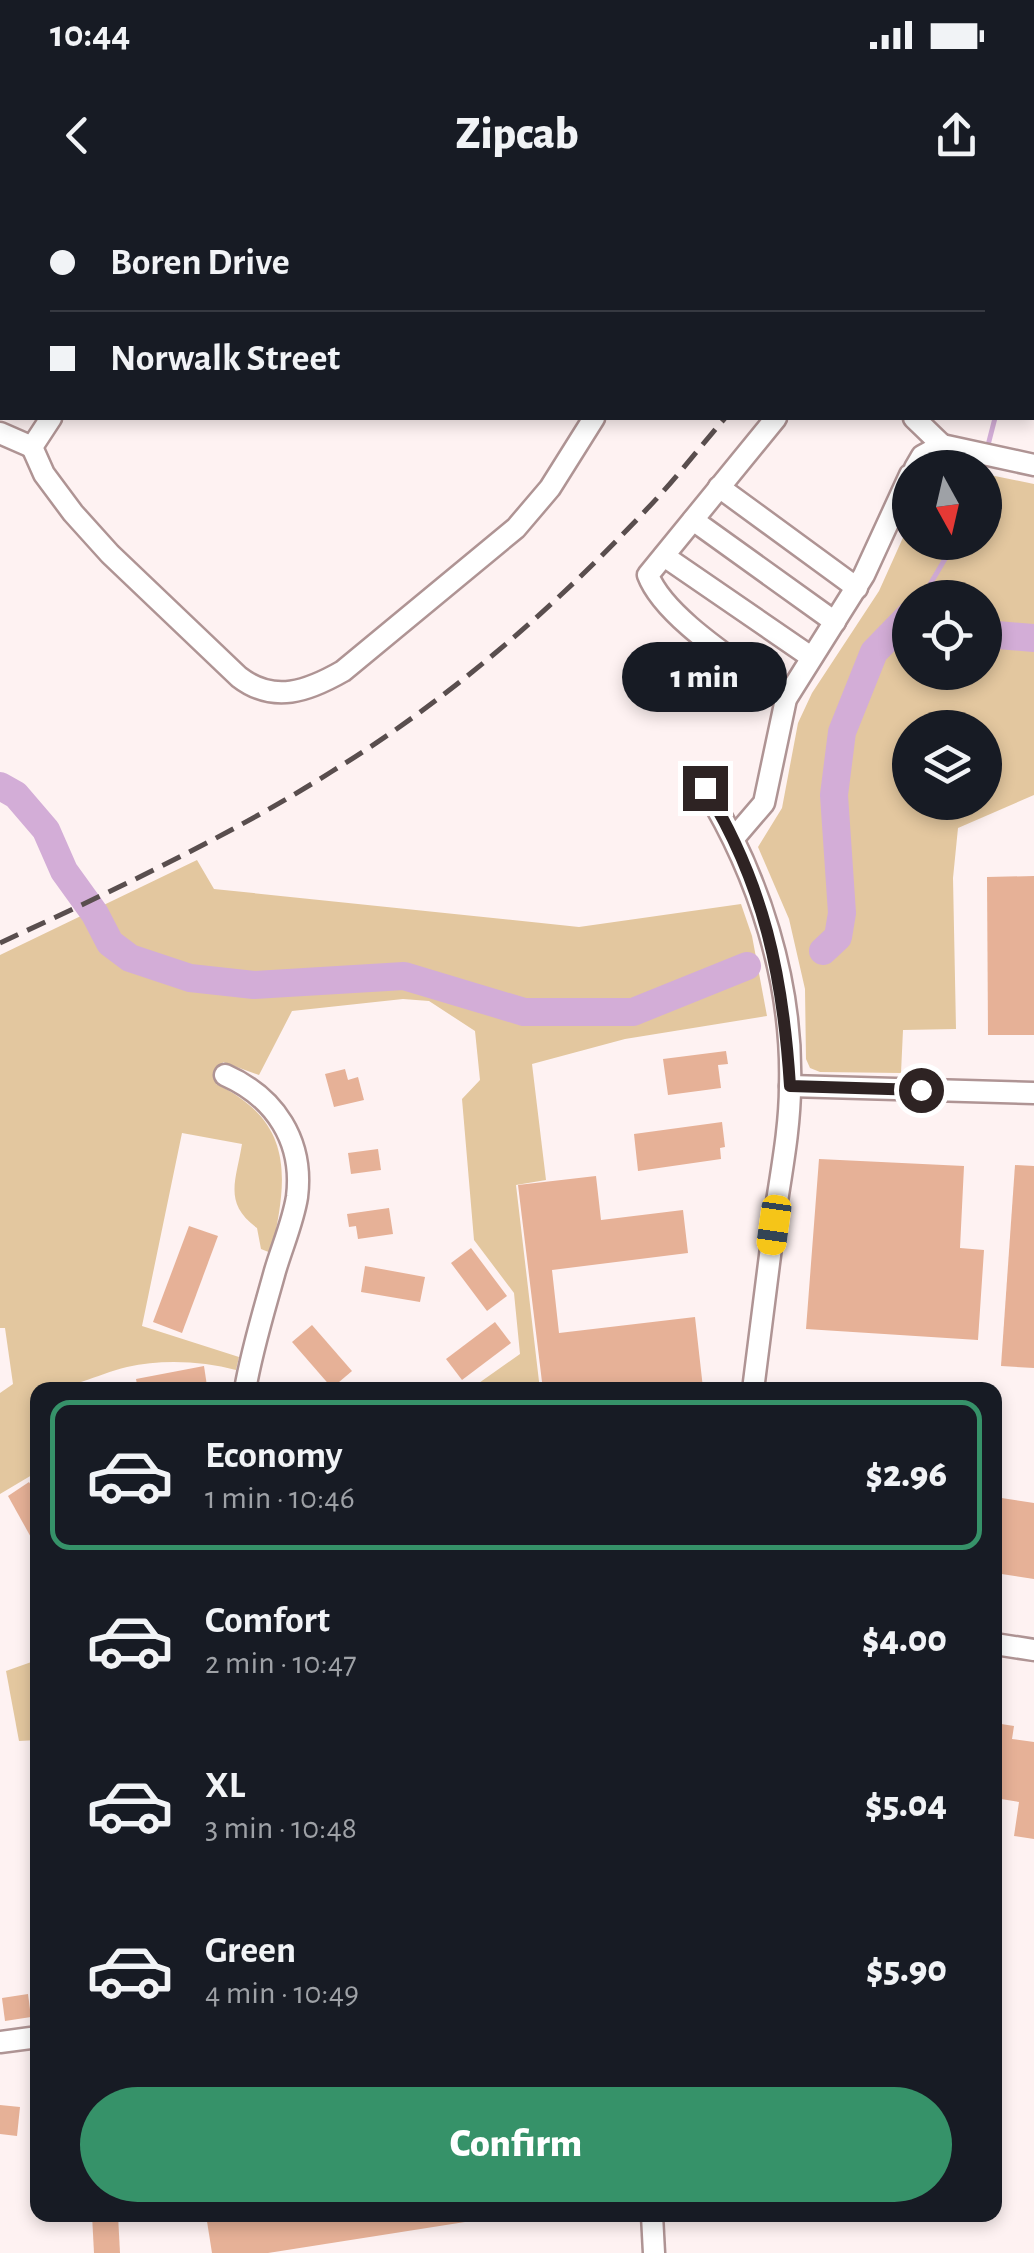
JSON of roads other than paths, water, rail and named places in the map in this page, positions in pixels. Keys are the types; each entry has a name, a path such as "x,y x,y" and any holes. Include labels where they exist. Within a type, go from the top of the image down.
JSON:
{"street":[{"path":"32,447 50,420"},
{"path":"0,433 32,447 44,474 110,554 239,677 252,688 279,694 318,685 342,671 516,528 550,488 592,420"},
{"path":"774,420 648,575 654,591 690,624 786,698"},
{"path":"916,420 942,445 1034,465"},
{"path":"933,450 942,445"},
{"path":"719,488 857,588"},
{"path":"734,838 764,802 786,698 857,588 892,513"},
{"path":"693,520 835,622"},
{"path":"664,556 811,658"},
{"path":"705,788 734,838 753,883 777,961 790,1086 754,1382"},
{"path":"225,1076 259,1092 274,1108 288,1133 297,1168 296,1198 254,1341 246,1382"},
{"path":"790,1086 1034,1093"},
{"path":"1002,1645 1034,1650"},
{"path":"0,2042 30,2037"},
{"path":"652,2222 654,2253"}],"waterway":[{"path":"987,449 994,420"},
{"path":"933,580 944,560"},
{"path":"823,951 838,937 842,913 834,795 842,732 874,652 892,634"},
{"path":"1002,635 1034,638"},
{"path":"0,786 16,795 46,830 64,871 110,943 130,958 190,978 254,985 404,976 524,1012 633,1012 747,966"}],"railway":[{"path":"0,943 251,819 416,715 497,652 574,583 656,499 723,420"}]}
